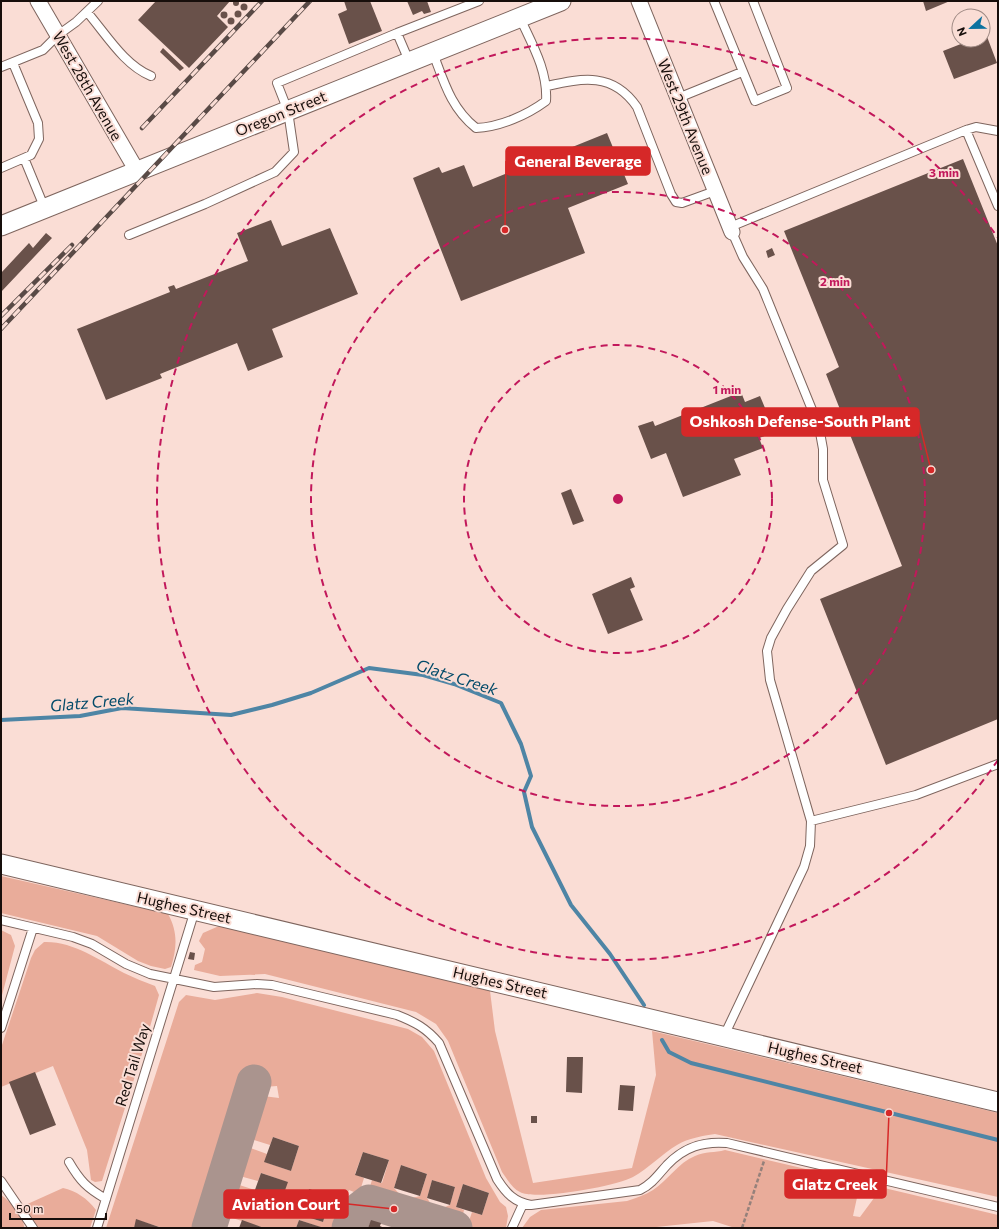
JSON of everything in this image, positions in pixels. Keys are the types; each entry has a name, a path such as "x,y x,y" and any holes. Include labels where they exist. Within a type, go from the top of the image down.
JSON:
{"street":[{"name":"West 28th Avenue","path":"38,1 137,171"},
{"name":"Oregon Street","path":"1,226 561,1"},
{"name":"West 29th Avenue","path":"639,1 731,230"},
{"name":"Hughes Street","path":"1,864 998,1102"}],"lane":[{"path":"1,67 43,50 58,35 87,12 98,1"},
{"path":"129,235 205,204 275,172 294,152 288,111 277,83 479,1"},
{"path":"714,1 755,101 787,88 753,1"},
{"path":"87,12 126,58 139,71 151,76"},
{"path":"432,53 451,100 464,118 476,128 488,127 534,110 546,100 547,86 542,68 520,18"},
{"path":"397,33 409,61"},
{"path":"1,168 31,156 39,139 38,123 13,63"},
{"path":"678,98 742,72"},
{"path":"547,86 572,81 596,79 612,85 630,97 637,107 671,194 676,202 682,203 715,191"},
{"path":"724,1036 804,867 810,846 811,820 770,680 767,651 771,638 811,571 843,544 823,480 823,450 819,427 763,289 743,257 731,230 966,130 976,127 998,131"},
{"path":"966,130 998,206"},
{"path":"24,158 45,209"},
{"path":"811,820 916,794 998,764"},
{"name":"Red Tail Way","path":"97,1228 195,910"},
{"path":"1,920 92,944 126,964 150,974 174,980 214,987 257,984 272,985 397,1015 416,1022 428,1030 439,1043 497,1179 506,1193 523,1204 531,1205 640,1190 654,1181 676,1156 699,1144 712,1142 727,1143 767,1152 998,1207"},
{"path":"1,1028 33,928"},
{"path":"69,1162 84,1185 106,1200"},
{"path":"1,1180 33,1228"},
{"path":"512,1228 523,1204"}],"path":[{"path":"742,1228 767,1152"}],"shaded area":[{"path":"1,876 168,914 174,927 176,940 171,967 165,969 138,961 97,936 1,913"},
{"path":"219,926 490,991 495,1031 533,1183 632,1168 656,1075 652,1031 998,1113 998,1197 715,1134 682,1143 671,1149 633,1177 624,1181 558,1194 542,1195 520,1192 512,1186 502,1172 448,1041 436,1024 416,1012 265,974 220,976 194,970 195,965 202,962 205,949 199,941 203,933"},
{"path":"1,930 11,935 15,946 1,999"},
{"path":"44,942 65,945 86,952 124,973 155,986 159,995 102,1181 95,1182 91,1180 87,1150 53,1066 1,1087 1,1048 31,958 35,950"},
{"path":"257,993 282,997 408,1029 422,1037 434,1051 486,1178 500,1202 506,1207 508,1216 506,1228 467,1227 472,1212 482,1215 489,1193 463,1184 456,1207 464,1210 460,1225 437,1219 440,1209 450,1205 455,1187 432,1180 427,1198 433,1207 430,1216 406,1208 408,1199 420,1196 427,1174 401,1165 394,1188 402,1197 399,1206 367,1196 372,1180 382,1183 389,1160 363,1152 355,1174 364,1178 359,1194 349,1190 343,1211 328,1206 309,1189 301,1215 323,1222 326,1212 341,1218 338,1228 323,1228 299,1220 296,1228 264,1228 223,1215 233,1183 255,1190 252,1198 279,1207 287,1182 261,1173 258,1181 236,1175 245,1146 267,1154 265,1162 291,1171 299,1146 273,1137 270,1145 248,1138 260,1100 263,1096 279,1098 277,1086 264,1087 265,1081 245,1075 197,1228 163,1228 137,1220 134,1228 106,1228 179,1002 186,995 215,1000"},
{"path":"725,1150 857,1181 858,1193 853,1216 860,1217 877,1194 880,1187 998,1215 998,1228 735,1228 713,1221 647,1228 522,1228 530,1217 541,1210 627,1201 637,1198 653,1190 689,1159 702,1153"},
{"path":"63,1188 81,1196 96,1210 90,1228 39,1228 23,1206"},
{"path":"1,1195 9,1201 20,1214 24,1228 1,1228"}],"building":[{"path":"236,0 239,3 236,6 233,3"},
{"path":"156,1 230,1 217,16 228,27 189,68 138,20"},
{"path":"344,1 370,1 382,31 349,44 338,14 347,10"},
{"path":"407,1 427,1 431,12 424,14 422,11 413,15"},
{"path":"923,1 950,1 926,11"},
{"path":"244,3 247,4 247,10 244,11 241,10 240,7 241,4"},
{"path":"224,11 227,12 227,18 224,19 221,18 220,15 221,12"},
{"path":"238,11 241,14 238,17 235,14"},
{"path":"231,17 234,18 234,24 231,25 228,24 227,21 228,18"},
{"path":"991,47 997,63 954,79 943,51 951,48"},
{"path":"163,48 184,68 180,71 160,52"},
{"path":"607,133 628,184 568,208 585,253 461,301 413,178 439,167 442,173 464,165 473,187"},
{"path":"963,159 998,246 998,719 886,765 820,599 902,566 826,374 839,367 784,231"},
{"path":"271,220 282,246 330,228 358,294 272,329 283,357 248,371 237,343 160,374 162,378 106,400 77,329 170,292 168,287 174,285 176,289 248,261 237,233"},
{"path":"46,233 52,238 1,292 1,273 29,243 33,248"},
{"path":"772,248 775,255 768,258 766,251"},
{"path":"741,392 745,402 760,396 775,432 759,438 763,448 734,459 741,475 683,497 666,453 651,459 638,426 653,421 655,426"},
{"path":"571,489 584,521 573,525 561,493"},
{"path":"631,577 635,587 630,589 643,620 608,634 592,594"},
{"path":"190,952 195,953 194,960 188,959"},
{"path":"567,1057 583,1057 582,1093 566,1092"},
{"path":"35,1072 56,1125 30,1135 9,1082"},
{"path":"620,1085 635,1086 633,1111 618,1110"},
{"path":"531,1116 537,1116 537,1123 531,1123"},
{"path":"273,1137 299,1146 291,1171 264,1162"},
{"path":"363,1152 389,1160 381,1183 355,1175"},
{"path":"401,1165 427,1174 420,1196 394,1188"},
{"path":"261,1173 288,1182 279,1207 252,1198"},
{"path":"432,1180 455,1187 450,1205 427,1198"},
{"path":"463,1184 489,1193 482,1215 456,1207"},
{"path":"309,1189 331,1196 323,1222 301,1215"},
{"path":"136,1219 162,1228 134,1228"},
{"path":"242,1220 264,1228 239,1228"},
{"path":"299,1220 321,1227 296,1228"},
{"path":"371,1220 381,1223 380,1226 384,1228 368,1228"}],"waterway":[{"name":"Glatz Creek","path":"1,720 80,716 122,708 231,715 272,705 311,693 369,668 423,675 454,684 501,703 521,744 531,776 524,792 532,827 571,905 610,954 644,1005"},
{"name":"Glatz Creek","path":"662,1040 669,1052 691,1063 998,1140"}],"taxiway":[{"path":"209,1228 254,1082"},
{"path":"349,1228 356,1212 369,1202 455,1228"}],"railway":[{"path":"142,128 262,1"},
{"path":"1,329 310,1"},
{"path":"1,316 72,245"}],"place":[{"name":"General Beverage","path":"505,230"},
{"name":"Oshkosh Defense-South Plant","path":"931,470"},
{"name":"Glatz Creek","path":"889,1113"},
{"name":"Aviation Court","path":"394,1209"}]}
